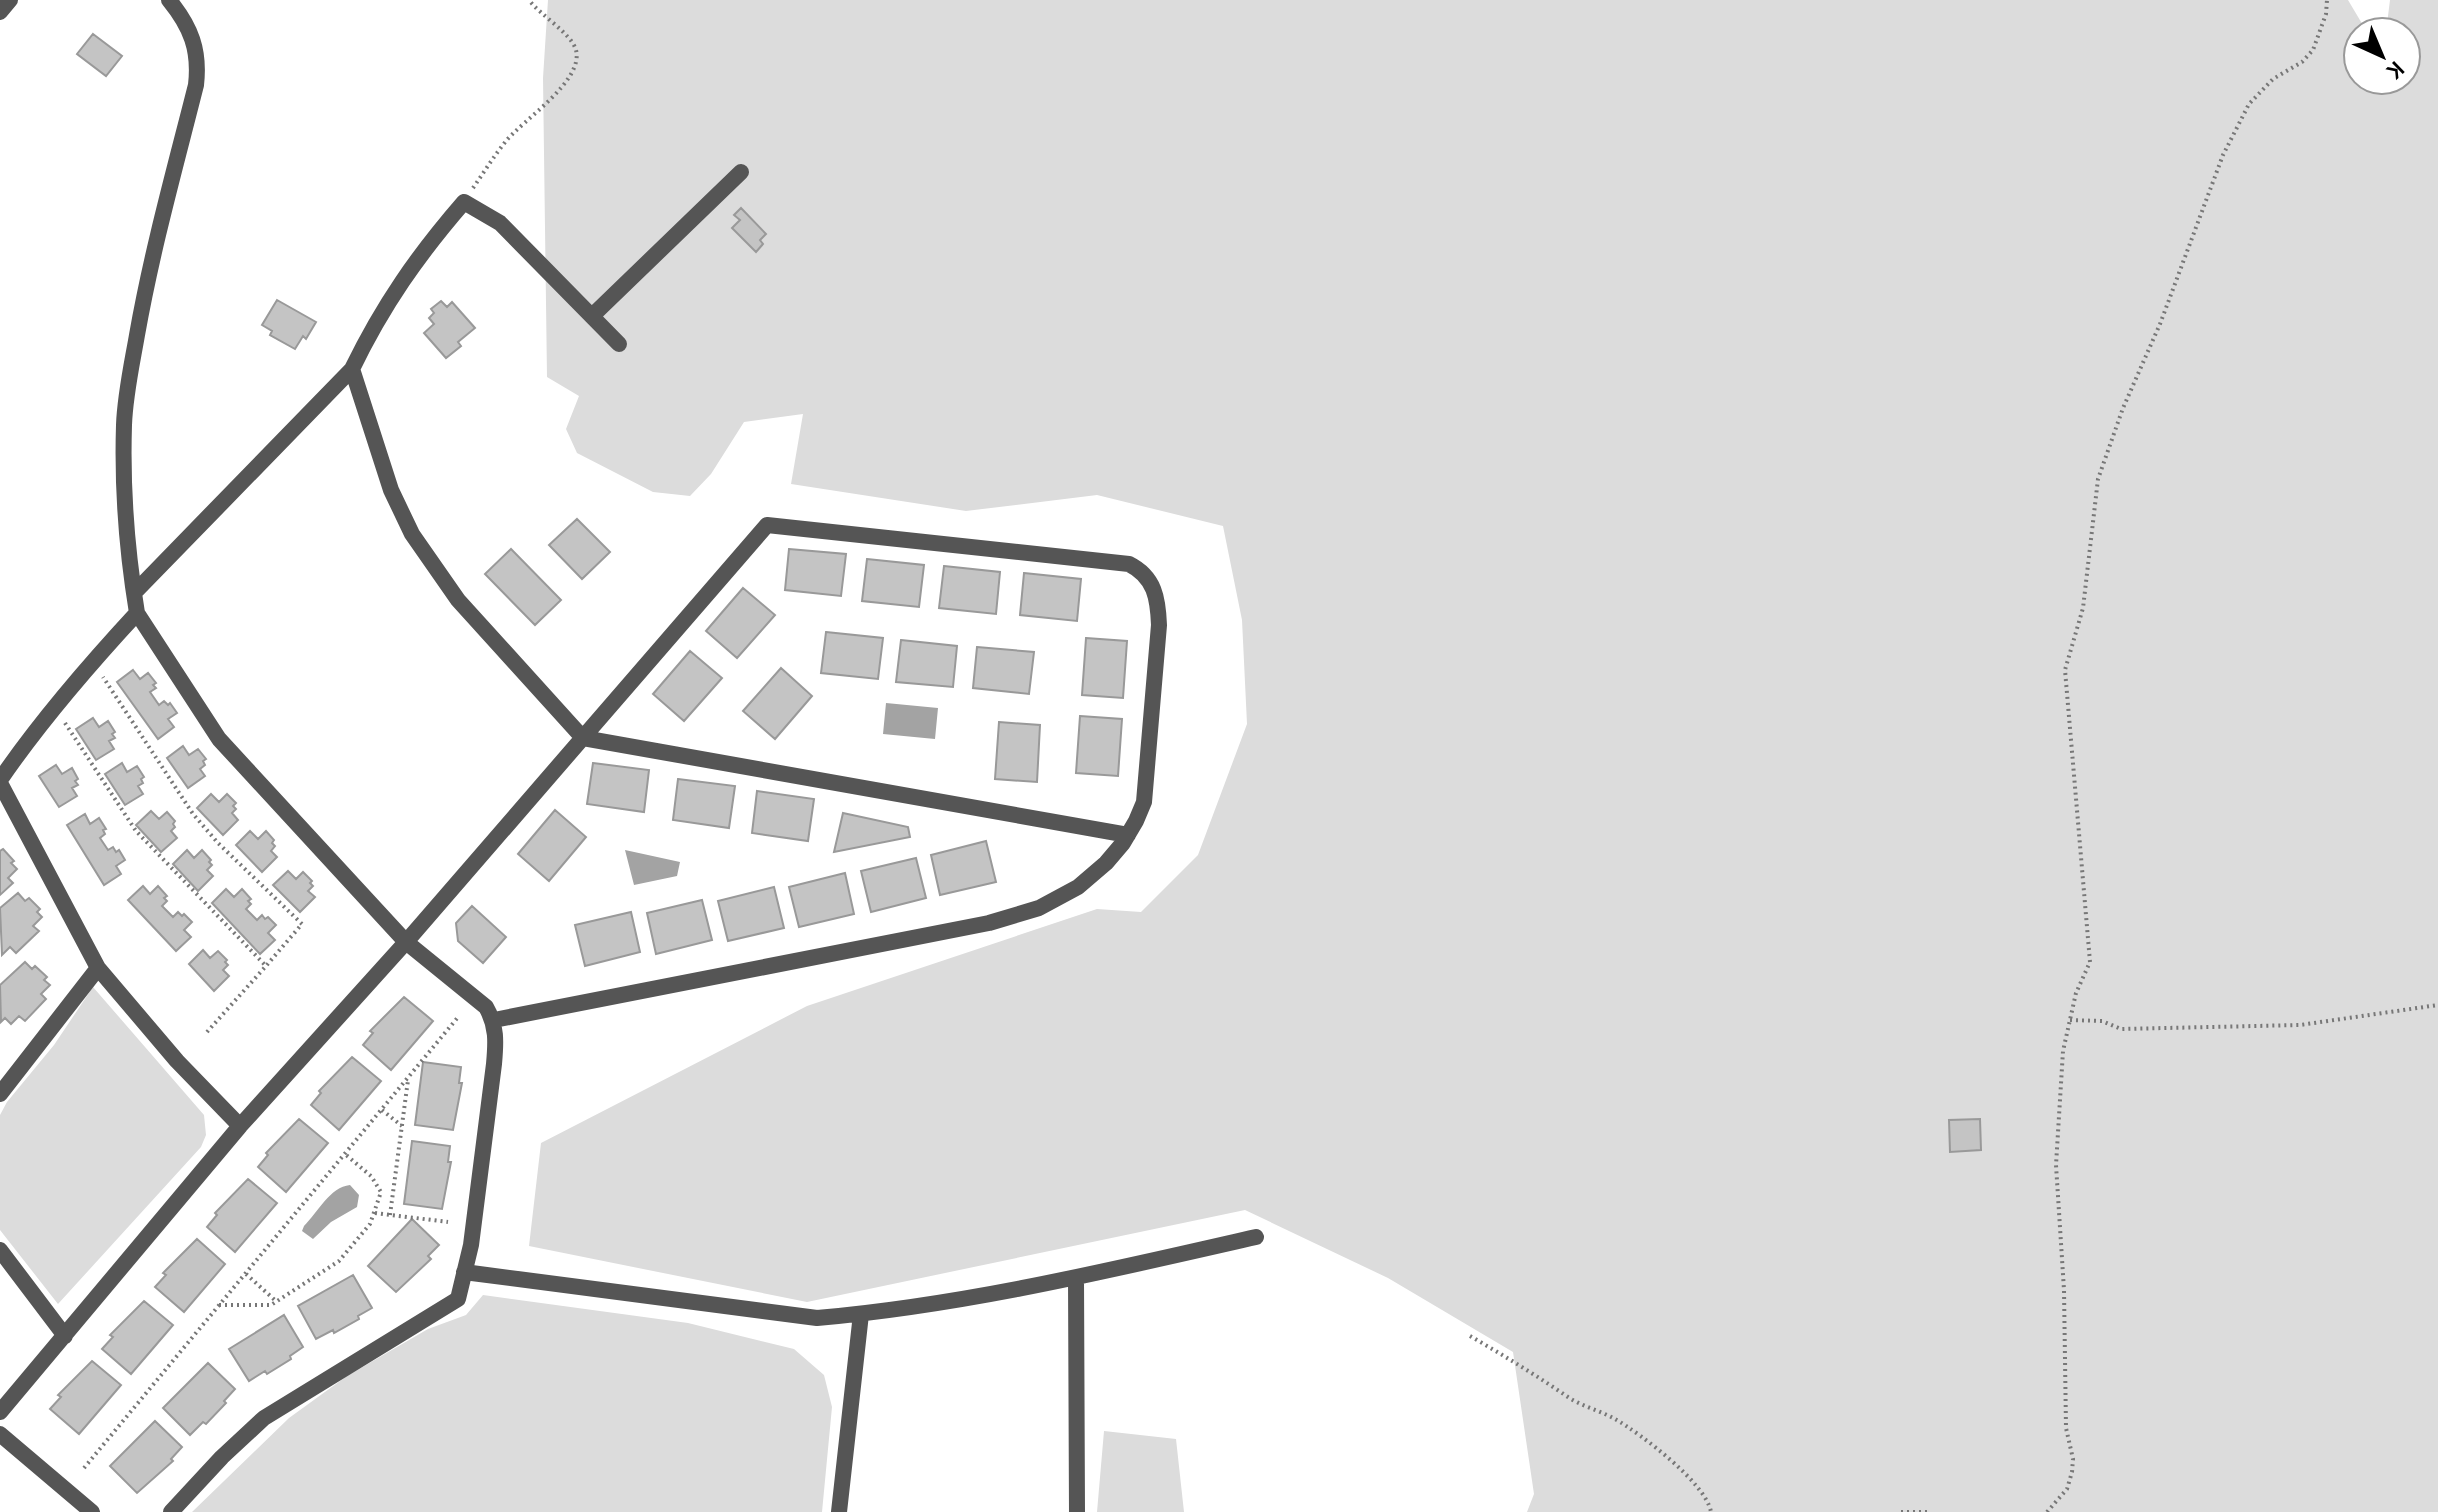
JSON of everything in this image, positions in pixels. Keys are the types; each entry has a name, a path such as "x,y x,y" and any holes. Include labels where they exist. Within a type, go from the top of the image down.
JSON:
{"street":[{"path":"0,12 10,0"},
{"path":"169,0 191,32 199,64 146,285 127,392 125,485 129,566 137,613 219,739 406,942 486,1007 494,1020 496,1035 471,1245 458,1299 264,1418 222,1457 171,1512"},
{"path":"592,316 741,172"},
{"path":"134,593 352,369 398,284 464,202 500,223 619,344"},
{"path":"352,369 391,490 412,534 458,600 583,738 1128,835"},
{"path":"0,1412 240,1126 406,942 767,525 1129,564 1143,571 1152,584 1158,601 1159,625 1144,802 1128,835 1106,863 1078,887 1039,908 989,923 494,1020"},
{"path":"137,613 27,741 0,781 98,968 177,1061 240,1126"},
{"path":"0,1094 98,968"},
{"path":"464,1272 817,1318 861,1314 1076,1278 1256,1237"},
{"path":"0,1250 65,1336"},
{"path":"1076,1278 1077,1512"},
{"path":"839,1512 861,1314"},
{"path":"0,1434 92,1512"}],"path":[{"path":"464,202 506,141 563,86 576,65 576,50 568,37 529,0"},
{"path":"2047,1512 2067,1489 2073,1459 2066,1428 2064,1290 2056,1165 2063,1051 2076,993 2090,962 2065,670 2083,608 2098,479 2223,155 2249,104 2273,79 2302,62 2313,50 2326,14 2327,0"},
{"path":"93,661 193,814 218,843 302,924 207,1032"},
{"path":"55,707 136,831 266,966"},
{"path":"2070,1020 2102,1021 2121,1029 2300,1025 2438,1005"},
{"path":"84,1468 459,1016"},
{"path":"390,1215 408,1077"},
{"path":"381,1110 402,1126"},
{"path":"219,1305 271,1305 339,1261 354,1247 375,1213 381,1192 377,1183 345,1154"},
{"path":"375,1213 448,1222"},
{"path":"246,1273 277,1302"},
{"path":"1470,1336 1530,1370 1566,1396 1615,1419 1692,1479 1710,1505 1711,1512"},
{"path":"1901,1512 1930,1512"}],"shaded area":[{"path":"548,0 2348,0 2358,16 2342,16 2342,96 2422,96 2422,16 2388,16 2390,0 2438,0 2438,1512 1527,1512 1534,1494 1513,1352 1388,1278 1245,1210 807,1302 529,1246 541,1143 807,1006 1097,909 1141,912 1198,855 1247,724 1242,620 1223,526 1097,495 966,511 791,484 803,414 744,422 711,474 690,496 653,492 577,453 566,429 579,396 547,377 543,78"},
{"path":"886,703 938,708 935,739 883,734"},
{"path":"625,850 680,862 677,876 634,885"},
{"path":"93,987 204,1115 206,1135 201,1147 58,1304 0,1230 0,1115 54,1045"},
{"path":"350,1185 359,1195 357,1207 331,1222 313,1239 302,1231 330,1195"},
{"path":"483,1295 688,1323 794,1349 824,1375 832,1407 822,1512 192,1512 289,1418 347,1376 428,1329 466,1315"},
{"path":"1104,1431 1176,1439 1184,1512 1097,1512"}],"building":[{"path":"93,34 122,56 106,76 77,54"},
{"path":"741,208 766,234 756,252 732,228 740,220 734,215"},
{"path":"277,300 316,322 306,339 303,336 295,349 270,335 272,331 262,325"},
{"path":"441,301 447,307 452,302 475,328 458,342 461,346 446,358 424,333 434,324 429,318 434,313 431,309"},
{"path":"577,519 610,552 582,579 549,545"},
{"path":"511,549 561,600 535,625 485,574"},
{"path":"789,549 846,554 841,596 785,590"},
{"path":"867,559 924,565 919,607 862,601"},
{"path":"944,566 1000,572 996,614 939,608"},
{"path":"1024,573 1081,579 1077,621 1020,615"},
{"path":"743,588 775,615 737,658 706,631"},
{"path":"826,632 883,638 878,679 821,673"},
{"path":"1086,638 1127,641 1123,698 1082,695"},
{"path":"901,640 957,646 953,687 896,682"},
{"path":"977,647 1034,652 1029,694 973,688"},
{"path":"690,651 722,678 684,721 653,694"},
{"path":"781,668 812,696 775,739 743,711"},
{"path":"133,670 140,679 148,673 156,683 153,685 156,688 150,692 159,705 164,701 168,705 170,703 177,713 168,719 174,727 158,739 117,682"},
{"path":"1080,716 1122,719 1118,776 1076,773"},
{"path":"93,718 99,727 108,721 115,732 112,734 115,738 109,741 114,749 96,760 76,729"},
{"path":"999,722 1040,725 1037,782 995,779"},
{"path":"183,746 189,755 198,749 206,759 200,769 205,776 188,788 167,758"},
{"path":"122,763 127,772 137,766 144,777 141,779 143,783 138,786 143,794 125,805 105,774"},
{"path":"593,763 649,770 644,812 587,804"},
{"path":"56,765 62,774 72,768 78,779 75,781 78,785 72,788 77,796 59,807 39,776"},
{"path":"678,779 735,786 729,828 673,820"},
{"path":"757,791 814,799 808,841 752,833"},
{"path":"211,794 219,802 227,794 236,803 232,813 238,820 223,835 197,808"},
{"path":"555,810 586,837 549,881 518,854"},
{"path":"151,811 159,819 167,812 175,821 171,831 177,838 161,852 136,825"},
{"path":"843,813 908,827 910,837 834,852"},
{"path":"85,814 90,824 99,818 106,829 100,838 108,850 113,847 116,852 119,850 125,860 116,866 121,874 104,885 67,825"},
{"path":"250,831 258,839 266,831 274,840 272,843 275,846 271,851 277,857 262,872 236,845"},
{"path":"986,841 996,882 940,895 931,855"},
{"path":"3,849 17,869 8,878 13,883 0,895 0,851"},
{"path":"187,850 194,858 202,850 211,860 212,865 207,870 213,876 198,891 173,864"},
{"path":"916,858 926,898 871,912 861,871"},
{"path":"288,871 296,879 303,872 312,881 313,886 308,891 315,897 300,912 273,885"},
{"path":"845,873 854,914 799,927 789,887"},
{"path":"143,886 150,894 158,886 167,896 162,906 173,917 178,912 192,922 184,930 191,937 176,951 128,900"},
{"path":"774,887 784,928 728,941 718,901"},
{"path":"226,889 234,897 242,889 251,899 246,909 257,920 262,915 276,925 268,933 275,940 260,954 212,903"},
{"path":"18,893 25,901 29,898 40,909 37,912 42,917 33,926 39,931 16,953 10,947 2,955 0,908"},
{"path":"702,900 712,940 656,954 647,913"},
{"path":"472,906 506,937 483,963 458,941 456,923"},
{"path":"631,912 640,952 585,966 575,925"},
{"path":"203,950 210,958 218,951 227,960 228,965 223,970 229,976 214,991 189,964"},
{"path":"25,962 47,977 44,980 50,985 41,994 46,999 25,1021 19,1016 11,1024 5,1018 1,1022 0,985"},
{"path":"404,997 433,1021 391,1070 363,1045 373,1033 370,1031"},
{"path":"352,1057 381,1081 339,1130 311,1105 321,1093 319,1091"},
{"path":"423,1062 461,1067 459,1083 462,1083 453,1130 415,1125"},
{"path":"299,1119 328,1143 286,1192 258,1167 268,1155 266,1153"},
{"path":"1980,1119 1981,1150 1950,1152 1949,1120"},
{"path":"412,1141 450,1146 448,1162 451,1162 442,1209 404,1204"},
{"path":"248,1179 277,1203 235,1252 207,1227 217,1215 215,1213"},
{"path":"412,1219 439,1245 428,1256 431,1259 396,1292 368,1266"},
{"path":"197,1239 225,1264 184,1312 155,1287 166,1275 163,1273"},
{"path":"353,1275 372,1308 334,1333 333,1330 316,1339 298,1306"},
{"path":"144,1301 173,1325 131,1374 102,1349 113,1337 110,1335"},
{"path":"284,1315 303,1347 290,1356 291,1359 249,1381 229,1349"},
{"path":"92,1361 121,1385 79,1434 50,1409 61,1397 58,1395"},
{"path":"208,1363 235,1389 206,1424 203,1422 190,1435 163,1408"},
{"path":"155,1421 182,1447 171,1459 173,1461 137,1493 110,1466"}]}
